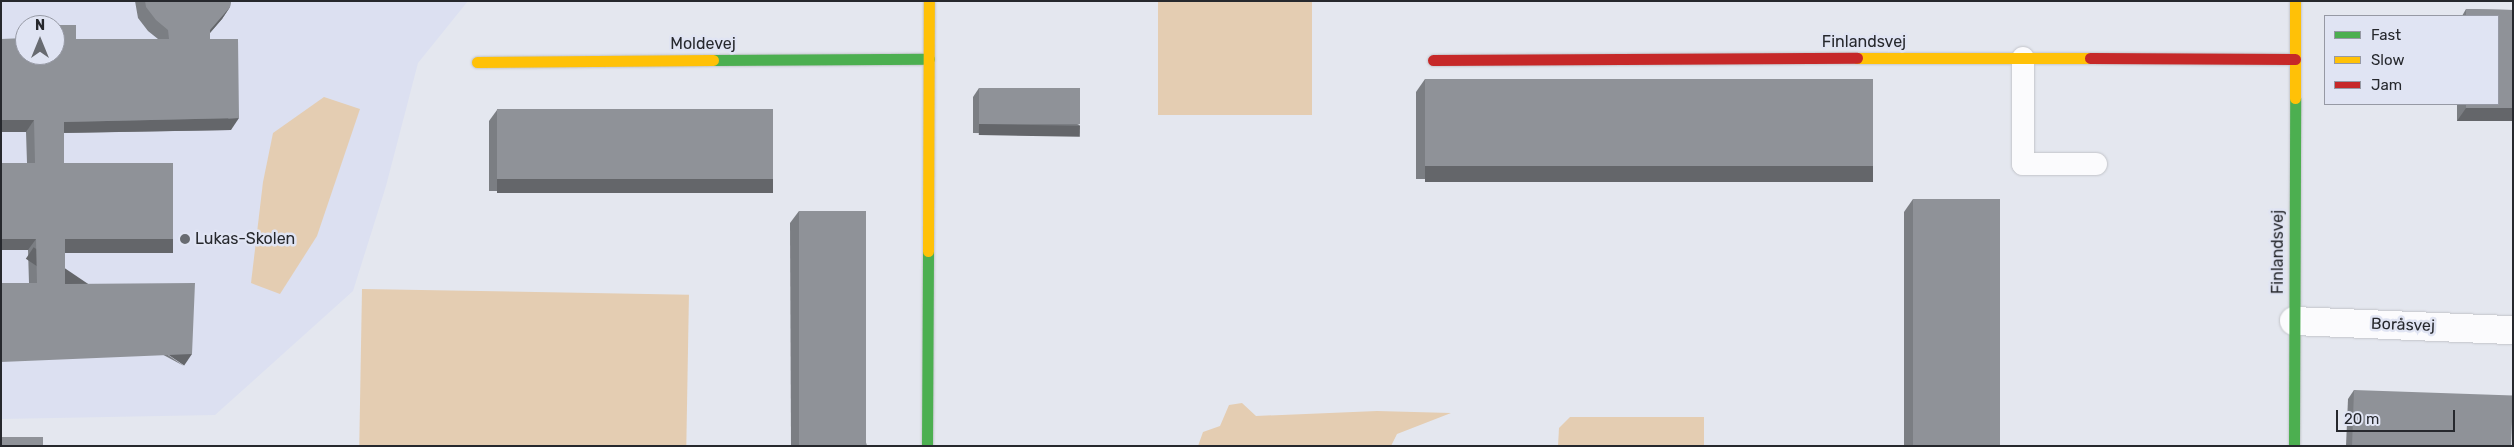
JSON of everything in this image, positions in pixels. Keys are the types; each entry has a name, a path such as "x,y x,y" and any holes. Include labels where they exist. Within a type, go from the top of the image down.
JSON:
{"street":[{"path":"927,446 929,1"},
{"name":"Finlandsvej","path":"2294,446 2295,1"},
{"name":"Moldevej","path":"477,62 929,59"},
{"name":"Finlandsvej","path":"1433,60 2295,59"},
{"name":"Boråsvej","path":"2294,321 2513,330"}],"lane":[{"path":"2024,58 2024,164 2096,164"}],"shaded area":[{"name":"Lukas-Skolen","path":"1,1 468,1 418,63 386,186 353,291 215,415 1,419"},
{"path":"1158,1 1312,1 1312,115 1158,115"},
{"path":"324,97 360,109 317,236 280,294 251,283 263,182 273,133"},
{"path":"362,289 689,295 686,446 359,446"},
{"path":"1242,403 1256,416 1377,411 1451,413 1397,434 1391,446 1198,446 1203,432 1220,426 1229,405"},
{"path":"1570,417 1704,417 1704,446 1558,446 1559,428"}],"building":[{"path":"145,1 231,1 230,7 210,30 210,39 238,39 239,118 64,122 64,163 173,163 173,239 65,239 65,284 195,283 192,354 1,362 1,283 37,283 36,239 1,239 1,163 35,163 34,120 1,120 1,39 15,38 15,65 65,65 65,25 76,25 76,39 169,39 168,30 156,20 146,7"},
{"path":"2466,9 2513,10 2513,108 2466,108 2466,105 2499,105 2499,15 2466,15"},
{"path":"1425,79 1873,79 1873,166 1425,166"},
{"path":"979,88 1080,88 1080,124 979,124"},
{"path":"497,109 773,109 773,179 497,179"},
{"path":"1913,199 2000,199 2000,446 1913,446"},
{"path":"799,211 866,211 866,446 799,446"},
{"path":"2354,390 2513,396 2511,446 2352,446"},
{"path":"1,437 43,437 43,446 1,446"}],"traffic: fast":[{"path":"713,60 929,59"},
{"path":"2294,446 2295,98"},
{"path":"927,446 928,251"}],"traffic: slow":[{"path":"928,251 929,1"},
{"path":"2295,1 2295,98"},
{"path":"1857,58 2090,58"},
{"path":"477,62 713,60"}],"traffic: jam":[{"path":"1433,60 1857,58"},
{"path":"2090,58 2295,59"}],"place":[{"name":"Lukas-Skolen","path":"185,239"}]}
